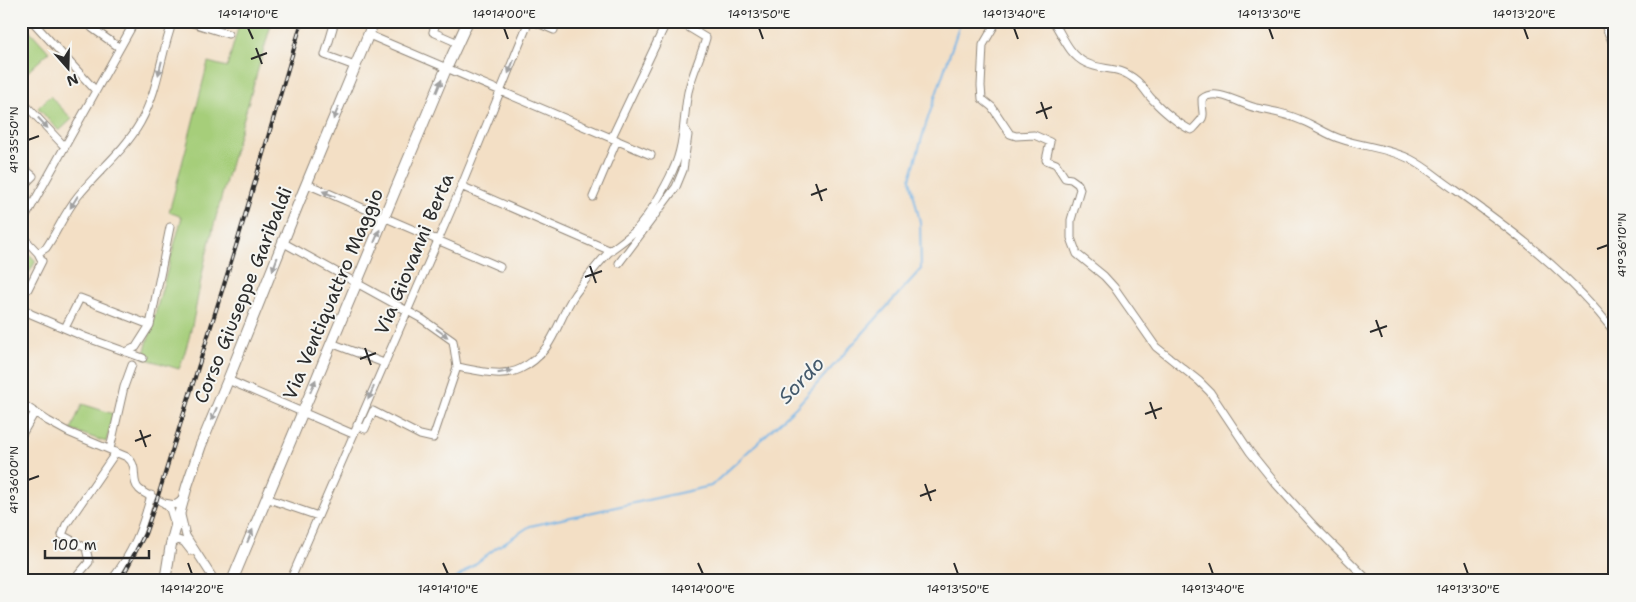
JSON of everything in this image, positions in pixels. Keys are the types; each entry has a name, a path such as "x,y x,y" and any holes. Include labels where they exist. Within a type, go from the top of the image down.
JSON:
{"main road":[{"name":"Corso Giuseppe Garibaldi","path":"180,510 201,445 282,242 374,21"},
{"name":"Via Ventiquattro Maggio","path":"232,578 446,69 468,21"},
{"path":"165,581 171,544 180,510"}],"street":[{"path":"32,21 96,91"},
{"path":"89,21 92,28 120,48"},
{"path":"23,220 135,21"},
{"path":"38,253 46,248 76,198 123,147 139,124 157,83 173,21"},
{"path":"186,21 228,34"},
{"path":"335,21 325,55 352,65 355,68"},
{"path":"437,21 433,32 458,43"},
{"name":"Via Giovanni Berta","path":"290,581 462,186 529,21"},
{"path":"533,21 554,30"},
{"path":"594,197 615,139 667,21"},
{"path":"457,367 496,373 520,370 537,358 549,346 575,295 611,251 634,232 661,191 673,170 680,149 689,90 706,38 678,21"},
{"path":"997,21 983,45 982,99 992,107 1010,134 1016,136 1034,135 1050,142 1046,160 1056,164 1065,178 1071,179 1078,184 1080,189 1071,220 1071,238 1077,254 1104,276 1114,287 1156,346 1210,392 1250,452 1275,483 1314,526 1369,581"},
{"path":"1053,21 1068,48 1083,62 1118,70 1131,76 1144,88 1154,102 1190,130 1203,119 1202,99 1218,95 1303,120 1337,138 1395,153 1410,159 1480,208 1535,251 1561,274 1598,312 1615,333"},
{"path":"1603,21 1615,48"},
{"path":"369,35 651,155"},
{"path":"21,100 65,147"},
{"path":"619,263 676,187 683,170 688,136 684,129"},
{"path":"21,166 33,176 21,188"},
{"path":"306,184 500,267"},
{"path":"462,186 611,251"},
{"path":"126,352 136,347 150,325 170,227"},
{"path":"21,235 38,253 42,261 28,290 21,294"},
{"path":"282,242 422,319 453,340 457,367 432,438 373,411 365,429 357,425"},
{"path":"65,328 80,298 150,325"},
{"path":"21,306 31,314 143,358"},
{"path":"331,343 384,363"},
{"path":"73,581 89,562 86,548 62,536 66,525 113,450 124,387 132,365"},
{"path":"228,380 353,434"},
{"path":"21,403 68,432 113,450 132,460 138,489 164,503 170,509 176,530"},
{"path":"21,436 35,412"},
{"path":"111,581 127,560 144,523 151,495"},
{"path":"266,498 318,516"},
{"path":"164,503 173,505 183,499"},
{"name":"Corso Giuseppe Garibaldi","path":"180,510 186,536 215,581"},
{"path":"171,544 178,540 184,542 210,581"}],"green space":[{"path":"21,21 49,52 21,78"},
{"path":"240,21 272,21 216,216 205,260 193,323 179,369 143,358 182,217 169,212 208,62 227,67"},
{"path":"50,96 72,119 59,131 38,108"},
{"path":"21,246 36,261 21,286"},
{"path":"82,404 114,414 106,442 71,430"}],"waterway":[{"name":"Sordo","path":"453,581 496,548 530,526 711,486 796,407 921,269 920,222 910,179 926,124 961,21"}],"railway":[{"path":"120,581 145,534 157,499 236,246 302,21"}]}
